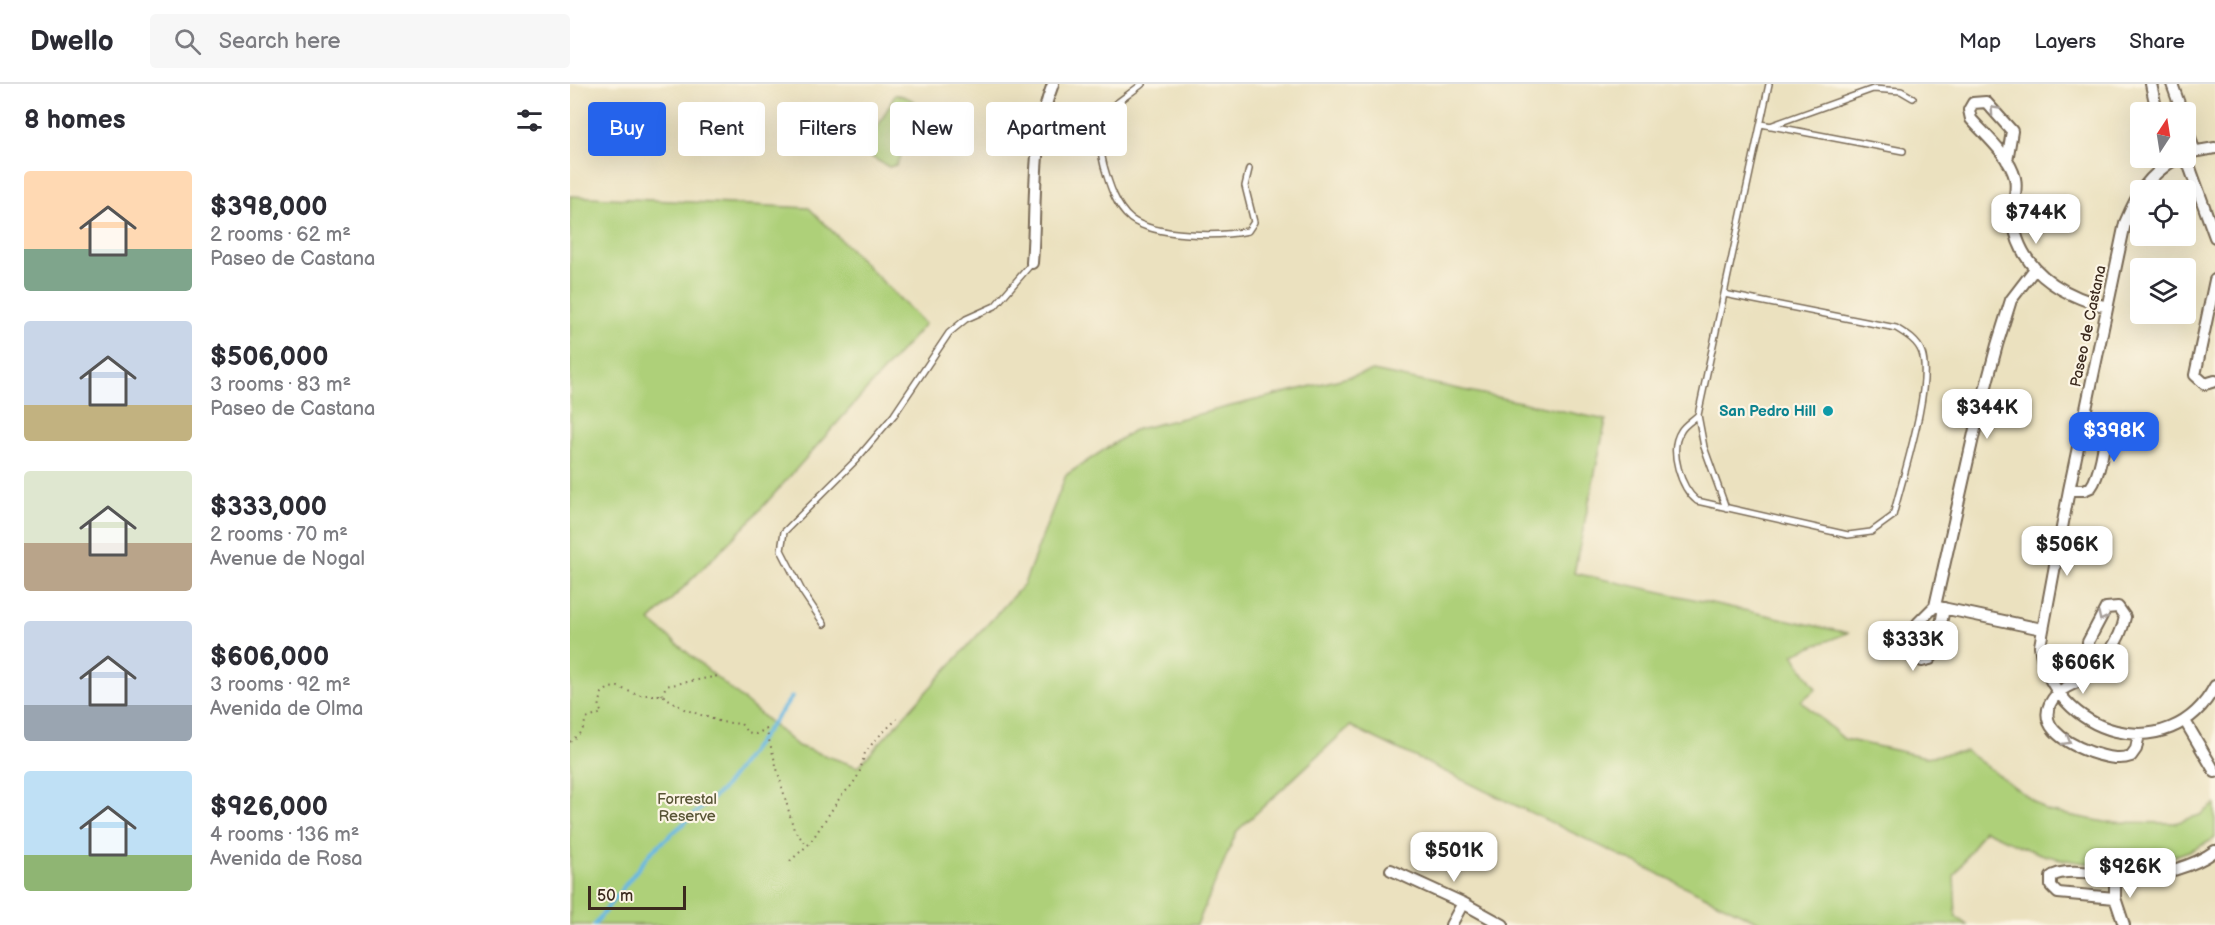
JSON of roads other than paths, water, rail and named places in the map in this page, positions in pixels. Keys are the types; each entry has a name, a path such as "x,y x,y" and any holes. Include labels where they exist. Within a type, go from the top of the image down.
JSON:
{"street":[{"path":"1032,263 1038,138 1045,103 1053,84"},
{"path":"2151,84 2155,102"},
{"path":"2172,84 2178,102"},
{"path":"2007,161 2012,131 1990,105 1981,101 1973,103 1969,110 1971,119 2007,161 2015,179 2013,219 2021,247 2034,270 2059,290 2080,300 2107,307"},
{"path":"2196,152 2215,148"},
{"name":"Paseo de Castana","path":"2160,168 2138,193 2125,223 2042,629 2043,664 2057,693 2075,712 2096,725 2139,734 2162,731 2185,721 2210,696 2215,686"},
{"path":"2193,168 2215,237"},
{"path":"2034,270 2011,300 1997,345 1977,420 1940,607 2042,629"},
{"path":"2215,280 2195,375 2205,384 2215,381"},
{"path":"2209,310 2215,324"},
{"path":"2069,490 2084,490 2091,486 2105,438 2103,431 2084,415"},
{"path":"2091,671 2088,642 2106,608 2118,607 2125,617 2109,652 2091,671 2057,693 2049,708 2049,725 2070,744 2090,752 2124,759 2136,750 2139,734"},
{"path":"2185,721 2215,772"},
{"path":"2115,898 2062,894 2054,891 2050,881 2054,874 2064,871 2115,876 2160,873 2188,865 2215,851"},
{"path":"1391,870 1463,903 1503,925"},
{"path":"2115,876 2115,898 2124,925"},
{"path":"1451,925 1463,903"}],"lane":[{"path":"1142,84 1107,111 1101,126 1101,152 1109,183 1122,210 1133,220 1189,234 1220,236 1248,231 1254,222 1245,186 1249,169"},
{"path":"1726,508 1704,447 1698,415 1769,84"},
{"path":"1770,126 1873,89 1901,91 1913,98"},
{"path":"1761,124 1903,151"},
{"path":"824,624 802,591 782,550 784,532 856,460 894,415 949,333 966,319 995,306 1032,263"},
{"path":"1698,415 1680,432 1678,473 1687,493 1697,501 1848,535 1861,535 1882,526 1893,516 1923,391 1922,351 1910,336 1896,328 1724,294"}],"waterway":[{"path":"594,925 651,852 722,790 792,697"}],"place":[{"name":"San Pedro Hill","path":"1828,411"}],"park label":[{"name":"Forrestal Reserve","path":"687,808"}]}
